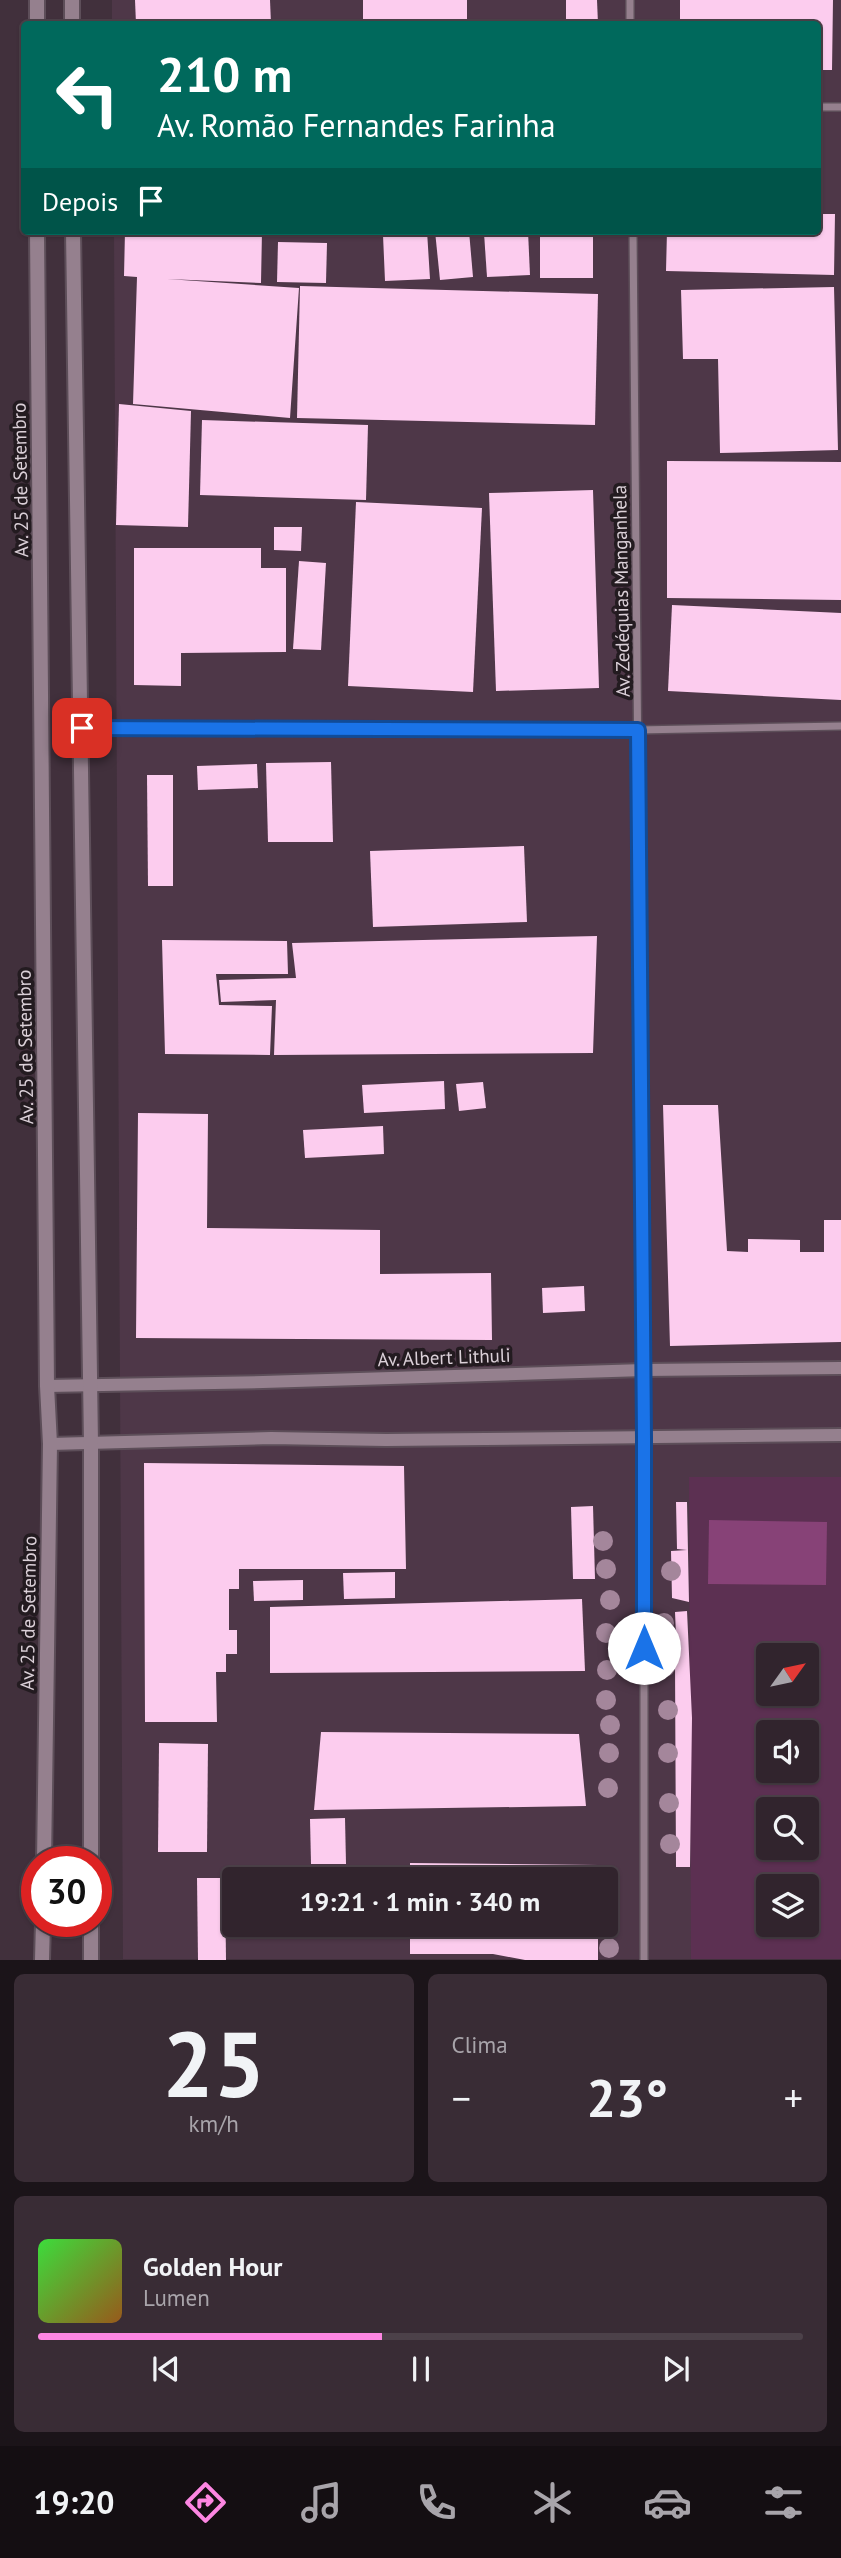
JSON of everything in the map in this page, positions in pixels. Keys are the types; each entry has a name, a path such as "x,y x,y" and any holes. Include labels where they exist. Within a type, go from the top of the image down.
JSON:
{"main road":[{"path":"37,0 37,21"},
{"path":"72,0 72,21"},
{"name":"Av. 25 de Setembro","path":"37,235 47,1386 50,1444 44,1846"},
{"path":"73,235 91,1444 91,1846"},
{"path":"42,1959 43,1937"},
{"path":"91,1937 91,1959"}],"street":[{"path":"630,0 630,21"},
{"path":"821,107 841,107"},
{"name":"Av. Zedéquias Manganhela","path":"632,235 644,1438 644,1959"},
{"path":"82,728 638,730 841,726"},
{"name":"Av. Albert Lithuli","path":"47,1386 643,1370 841,1368"},
{"path":"50,1444 271,1438 386,1440 841,1435"}],"shaded area":[{"path":"112,0 841,0 841,1959 123,1959 114,235 821,235 821,21 112,21"},
{"path":"689,1477 841,1477 841,1959 691,1959"},
{"path":"709,1520 827,1522 826,1585 708,1584"}],"building":[{"path":"135,0 270,0 271,21 136,21"},
{"path":"363,0 467,0 467,21 363,21"},
{"path":"566,0 597,0 598,21 566,21"},
{"path":"680,0 833,0 832,70 821,70 821,21 680,21"},
{"path":"821,214 835,214 834,275 666,271 667,235 821,235"},
{"path":"125,235 262,235 261,283 167,279 299,288 290,418 133,404 137,277 124,276"},
{"path":"281,235 383,235 281,237"},
{"path":"383,235 427,235 430,279 385,281"},
{"path":"435,235 469,235 473,277 440,280"},
{"path":"484,235 528,235 530,275 487,277"},
{"path":"540,235 593,235 593,278 540,278"},
{"path":"278,242 327,243 326,283 277,282"},
{"path":"300,286 598,294 595,425 297,418"},
{"path":"834,287 838,450 720,453 718,359 683,359 681,290"},
{"path":"119,404 191,411 188,527 116,525"},
{"path":"202,420 368,425 366,500 200,495"},
{"path":"667,461 841,462 841,600 667,598"},
{"path":"593,490 599,688 496,691 489,493"},
{"path":"356,502 482,508 473,692 348,686"},
{"path":"274,527 302,527 301,551 274,550"},
{"path":"134,548 261,548 261,568 286,568 286,652 181,653 181,686 134,685"},
{"path":"299,561 326,563 321,650 293,649"},
{"path":"672,605 841,613 841,700 668,691"},
{"path":"331,762 333,842 268,842 266,763"},
{"path":"257,764 258,788 198,790 197,766"},
{"path":"147,775 173,775 173,886 148,886"},
{"path":"524,846 527,922 373,927 370,851"},
{"path":"597,936 593,1053 274,1055 276,1000 221,1002 219,980 296,978 292,943"},
{"path":"162,940 287,941 288,974 216,974 219,1005 272,1006 270,1055 165,1054"},
{"path":"444,1081 445,1109 364,1113 362,1085"},
{"path":"483,1082 486,1108 459,1111 456,1084"},
{"path":"663,1105 718,1105 727,1251 748,1252 748,1239 800,1240 800,1252 824,1252 824,1220 841,1220 841,1342 670,1346"},
{"path":"138,1113 208,1114 207,1228 380,1230 380,1274 491,1273 492,1340 136,1338"},
{"path":"383,1126 384,1154 305,1158 303,1130"},
{"path":"584,1286 585,1311 543,1313 542,1288"},
{"path":"144,1463 404,1466 406,1569 239,1569 239,1589 229,1589 229,1630 237,1630 237,1654 226,1654 226,1672 216,1672 217,1722 145,1722"},
{"path":"676,1502 687,1502 689,1602 672,1598 671,1551 687,1550 677,1549"},
{"path":"593,1506 595,1579 573,1579 571,1507"},
{"path":"395,1572 395,1598 344,1599 343,1573"},
{"path":"303,1580 303,1600 254,1601 253,1581"},
{"path":"582,1599 585,1671 270,1673 270,1607"},
{"path":"687,1611 692,1718 690,1867 676,1867 675,1663 670,1664 669,1637 676,1636 675,1612"},
{"path":"321,1732 579,1734 586,1806 314,1810"},
{"path":"159,1743 208,1744 207,1852 158,1852"},
{"path":"345,1818 346,1864 311,1864 310,1819"},
{"path":"410,1863 598,1865 598,1867 410,1867"},
{"path":"197,1878 222,1878 222,1937 226,1937 226,1960 198,1960"},
{"path":"410,1937 598,1937 598,1960 525,1960 493,1954 410,1954"}],"route":[{"path":"82,728 638,730 644,1648"}]}
